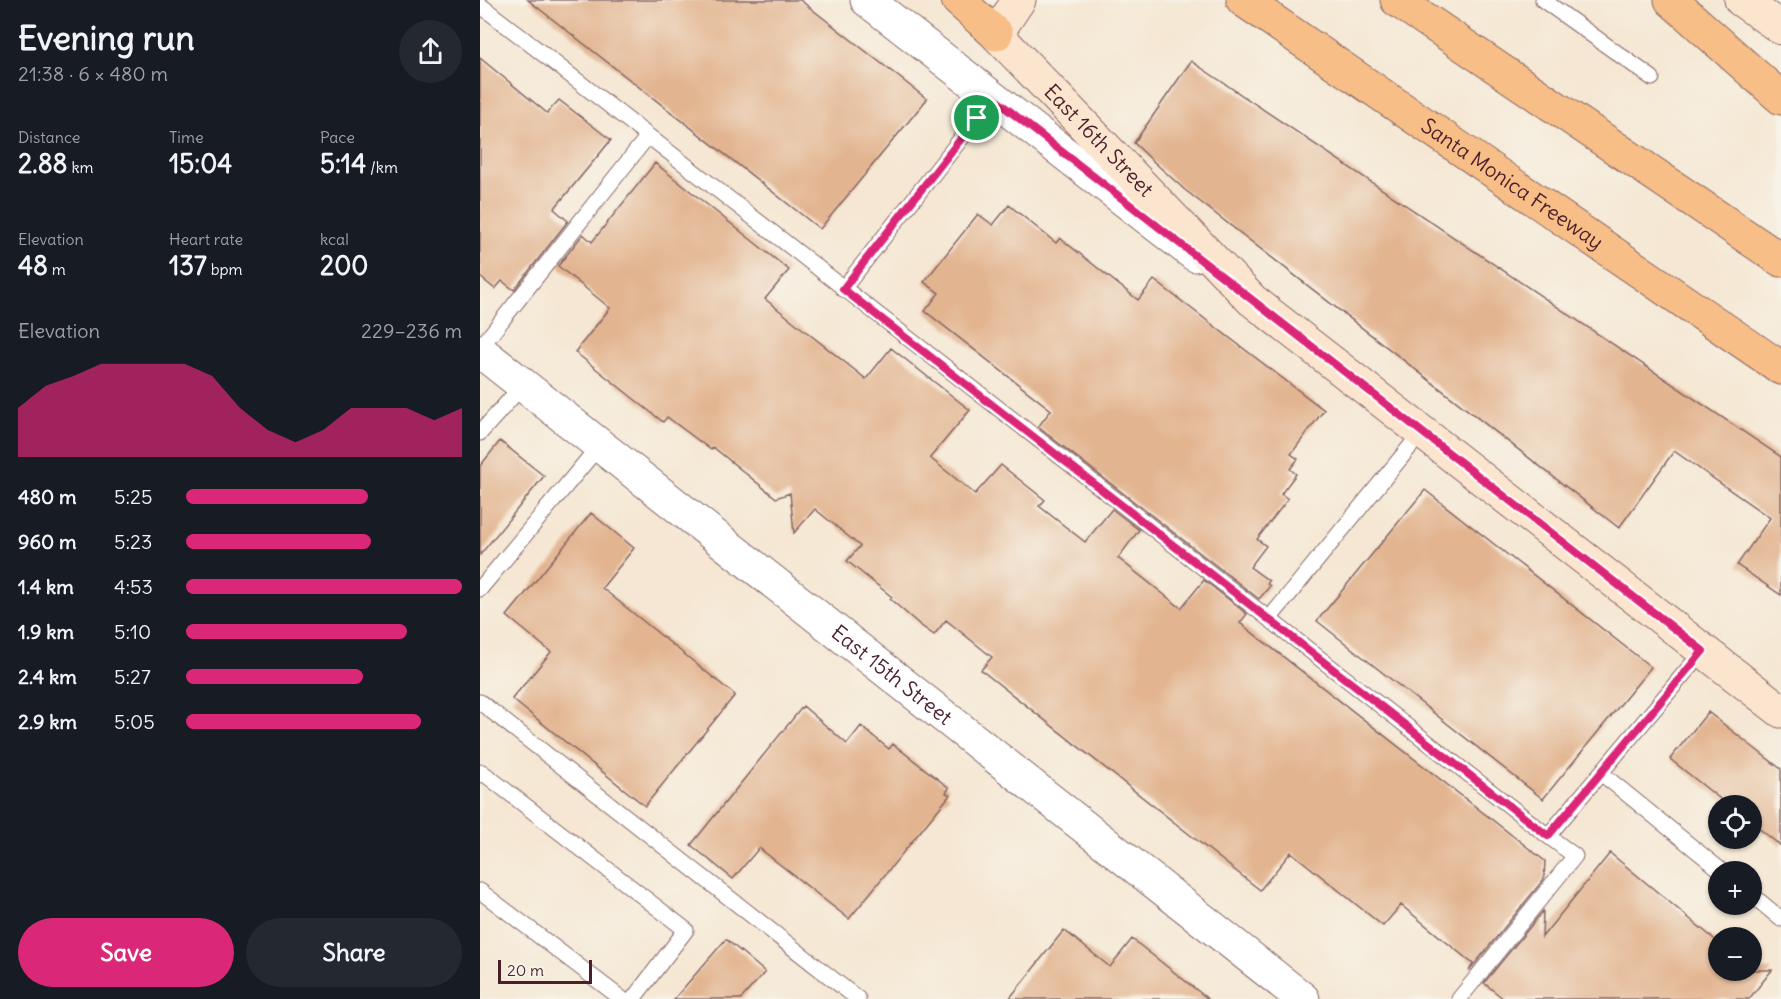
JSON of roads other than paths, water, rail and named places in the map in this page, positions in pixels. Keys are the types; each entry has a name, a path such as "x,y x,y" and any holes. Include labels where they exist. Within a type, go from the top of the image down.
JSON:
{"highway":[{"path":"958,0 996,34"},
{"name":"Santa Monica Freeway","path":"1243,0 1781,368"},
{"path":"1397,0 1781,260"},
{"path":"1671,0 1781,98"}],"main road":[{"path":"996,34 1019,0"},
{"path":"1741,0 1781,28"},
{"name":"East 16th Street","path":"996,34 1252,300 1781,711"}],"street":[{"name":"East 16th Street","path":"867,0 1252,300"},
{"name":"East 15th Street","path":"480,350 1303,999"}],"lane":[{"path":"1543,0 1652,78"},
{"path":"480,6 1575,856 1459,999"},
{"path":"843,289 993,98"},
{"path":"480,350 648,136"},
{"path":"480,434 523,386"},
{"path":"1269,620 1422,432"},
{"path":"480,589 599,446"},
{"path":"1548,836 1703,651"},
{"path":"480,702 858,999"},
{"path":"480,775 482,772 686,930 633,999"},
{"path":"1601,773 1709,861"},
{"path":"480,891 622,999"},
{"path":"1762,903 1781,919"}]}
